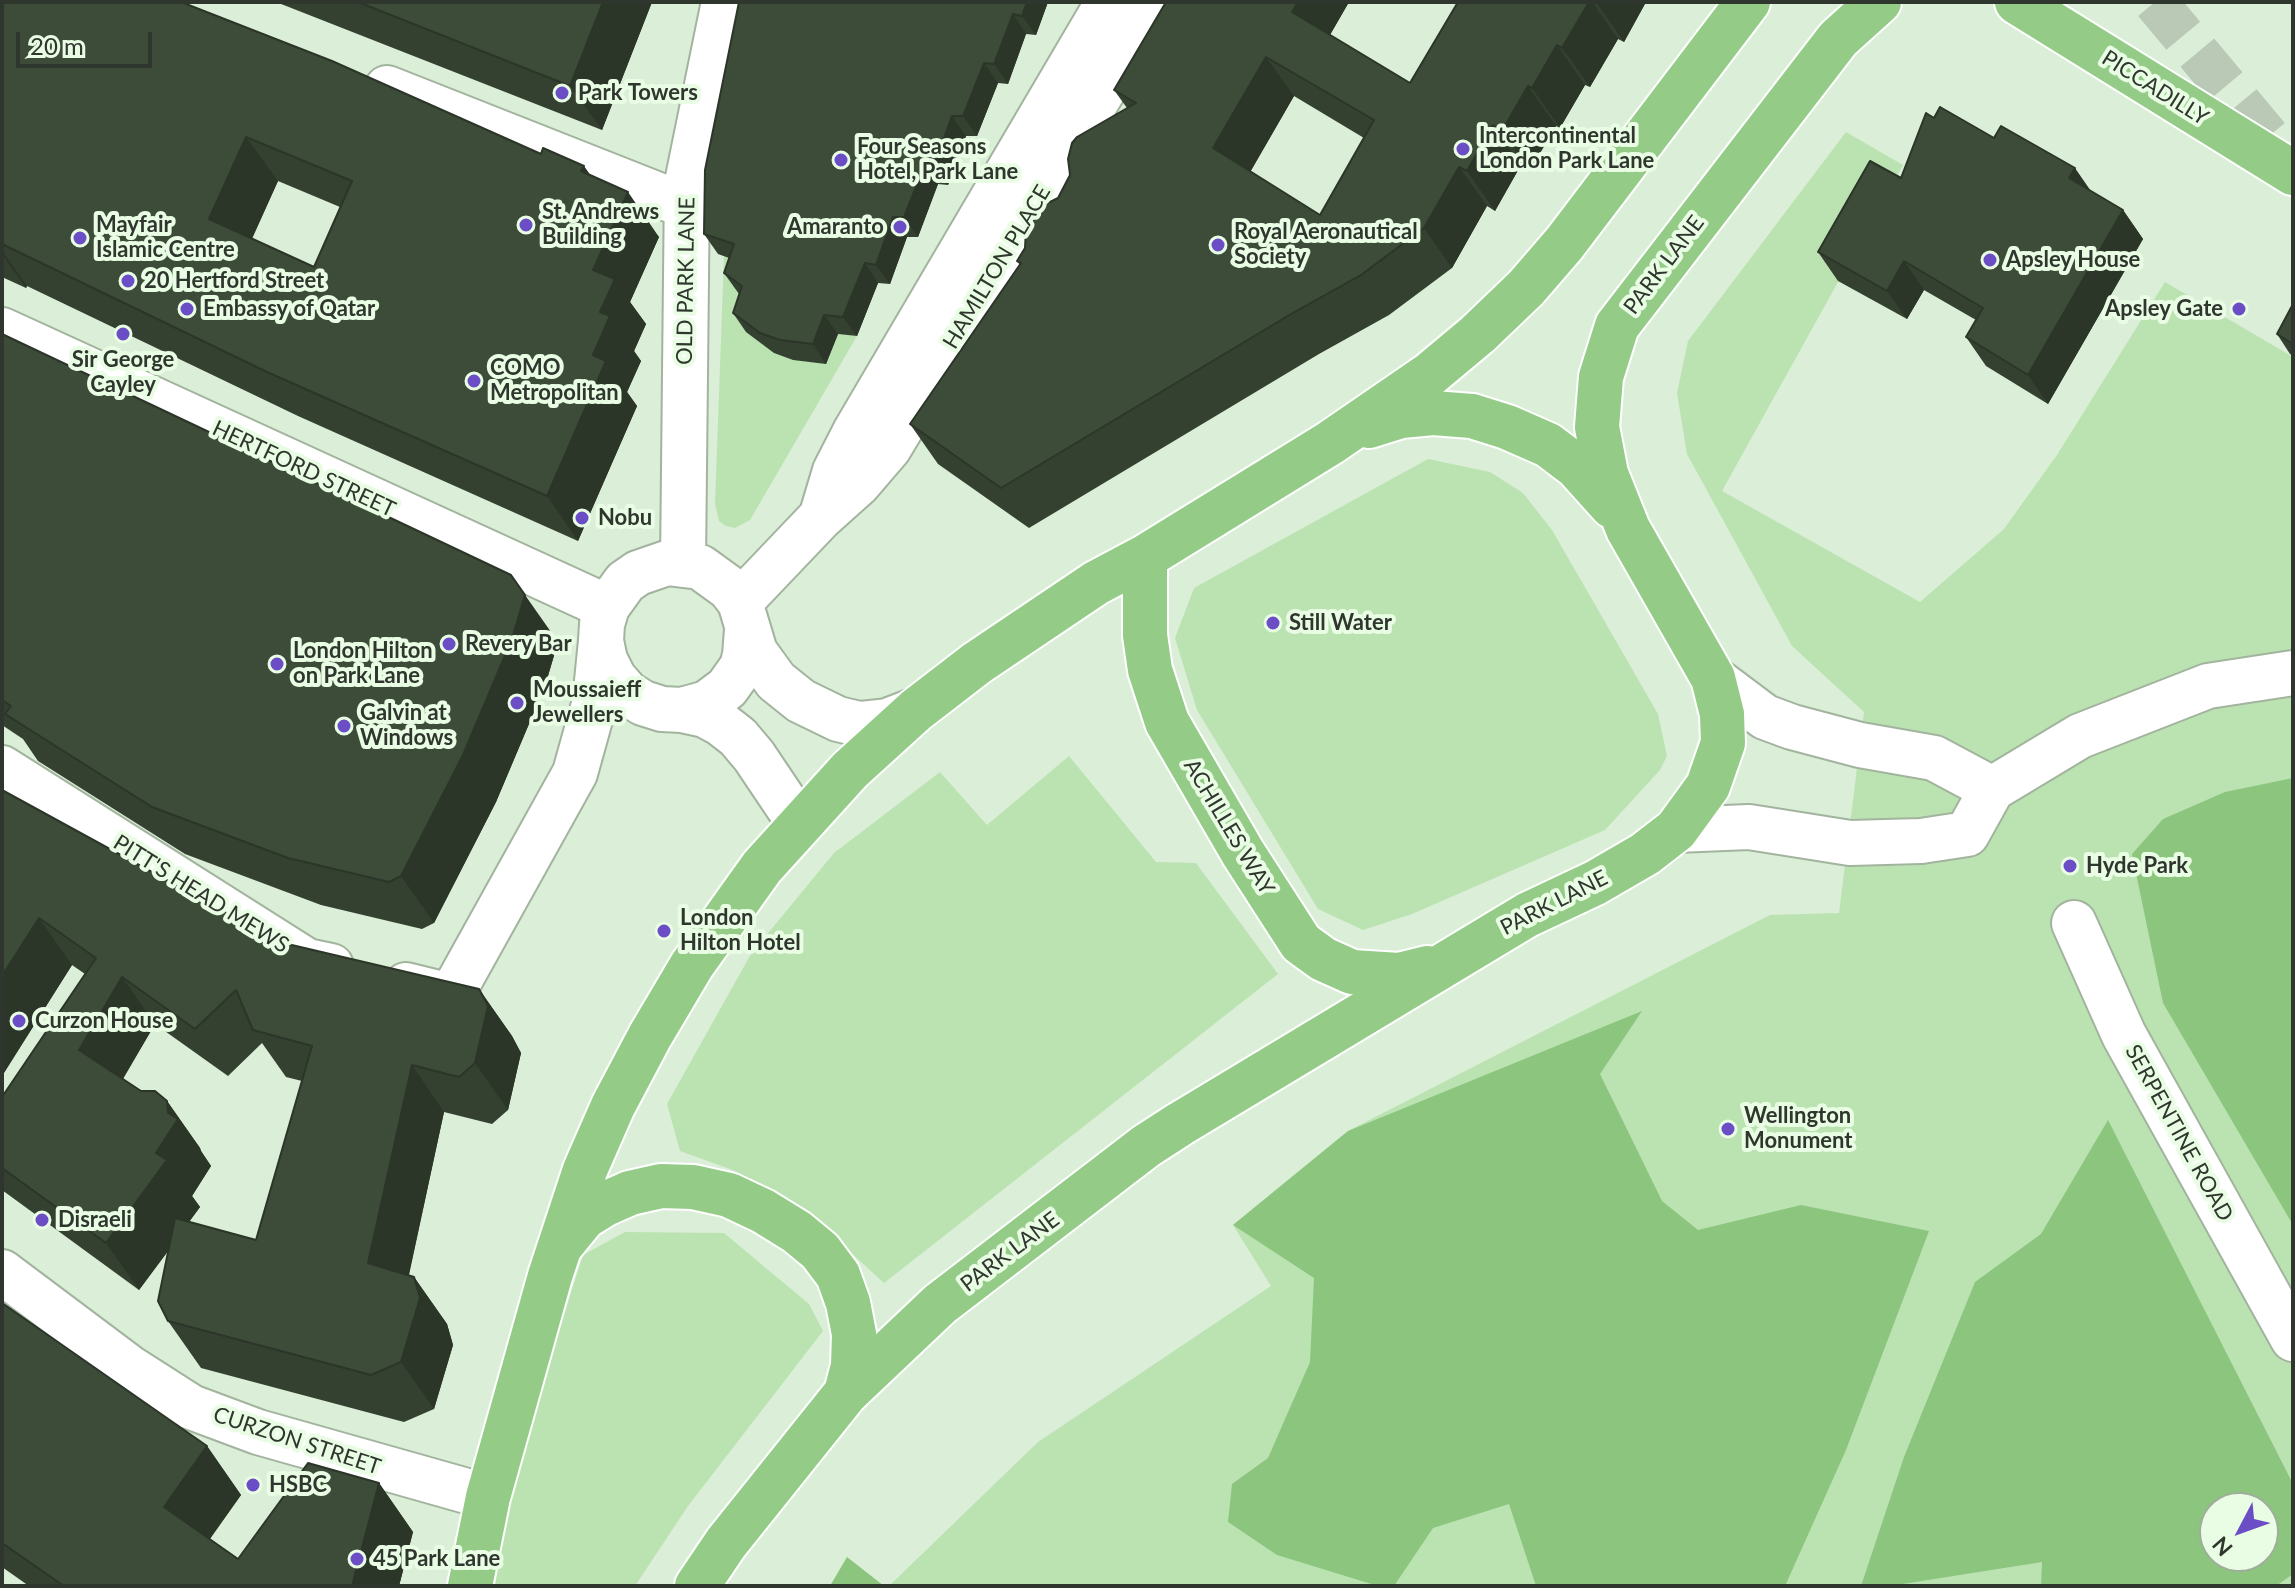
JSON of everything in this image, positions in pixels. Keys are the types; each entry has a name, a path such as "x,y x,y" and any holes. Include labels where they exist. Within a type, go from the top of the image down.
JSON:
{"highway":[{"path":"470,1586 488,1497 557,1253 585,1170 613,1106 692,965 727,913 799,823 850,770 916,710 1037,620 1330,443 1429,375 1478,334 1526,288 1573,232 1748,2"},
{"name":"PARK LANE","path":"697,1586 726,1543 846,1393 940,1304 1146,1146 1527,915 1645,854 1676,830 1708,786 1723,743 1722,714 1713,678 1628,529 1606,474 1597,427 1601,377 1617,326 1838,39 1879,2"},
{"name":"PICCADILLY","path":"2016,3 2293,173"},
{"path":"1330,443 1401,416 1433,413 1472,416 1548,445 1577,467 1603,494 1628,529"},
{"name":"ACHILLES WAY","path":"1145,557 1145,635 1150,670 1167,722 1243,853 1301,943 1323,959 1352,972 1399,975 1445,964"},
{"path":"557,1253 569,1233 584,1217 630,1193 661,1186 693,1187 729,1195 763,1211 820,1251 838,1275 854,1334 853,1366 846,1393"}],"street":[{"name":"OLD PARK LANE","path":"683,564 686,206 689,168 724,2"},
{"name":"HAMILTON PLACE","path":"821,517 835,471 855,432 1108,2"},
{"name":"HAMILTON PLACE","path":"744,616 821,517 859,483 889,448 1156,2"},
{"path":"345,72 686,206"},
{"name":"HERTFORD STREET","path":"2,330 604,624"},
{"path":"575,773 595,701 604,624 625,582 638,573 667,563 700,567 716,576 744,616 755,652 767,671 784,688 817,710 859,724 887,721 916,710"},
{"path":"575,773 605,744 634,724 672,709 707,703 727,688 742,667 744,616"},
{"path":"604,624 605,660 614,678 627,693 643,703 705,715 732,731 754,756 799,823"},
{"path":"1676,830 1749,827 1850,843 1921,841 1967,834 1992,789 2080,736 2208,686 2293,673"},
{"path":"1713,678 1765,717 1860,745 1934,758 1992,789"},
{"name":"PITT'S HEAD MEWS","path":"5,775 307,961 451,996 575,773"},
{"name":"SERPENTINE ROAD","path":"2074,923 2124,1035 2293,1339"},
{"name":"CURZON STREET","path":"2,1272 130,1368 191,1407 258,1432 488,1497"}],"green space":[{"name":"Hyde Park","path":"1846,132 1903,165 1722,491 1920,602 2004,529 2057,455 2165,282 2293,357 2293,1586 889,1586 1038,1442 1271,1286 1233,1225 1348,1131 1770,915 1839,913 1864,712 1792,646 1687,454 1677,393 1688,341"},
{"path":"724,256 747,265 826,363 838,334 857,336 750,520 735,528 719,521 715,504"},
{"path":"1428,459 1490,472 1523,493 1552,530 1658,714 1667,756 1660,770 1605,830 1412,914 1363,930 1318,909 1197,710 1175,638 1194,588"},
{"path":"1069,756 1156,862 1196,863 1278,974 884,1283 801,1207 730,1169 680,1151 667,1104 751,954 834,853 940,772 987,825"},
{"path":"2293,778 2293,1225 2163,1003 2132,854 2163,819 2225,792"},
{"path":"1642,1011 1600,1074 1662,1201 1698,1230 1801,1205 1929,1231 1846,1450 1785,1586 1536,1586 1509,1504 1433,1528 1394,1586 1378,1586 1277,1555 1228,1522 1232,1484 1268,1458 1310,1362 1314,1278 1233,1225 1348,1131"},
{"path":"2108,1120 2293,1484 2293,1574 2276,1586 2041,1586 2042,1562 1890,1586 1861,1586 1904,1457 1975,1282 2041,1234"},
{"path":"625,1232 724,1233 809,1304 823,1331 688,1506 635,1586 495,1586 509,1486 583,1255"},
{"path":"847,1557 884,1586 830,1586"}],"building":[{"path":"2,2 181,2 332,61 541,154 543,148 584,166 581,171 628,192 593,270 615,279 600,312 610,316 593,355 606,361 547,496 267,372 2,244","holes":["246,137 352,181 314,267 209,219"]},
{"path":"358,2 603,2 570,86"},
{"name":"Four Seasons Hotel, Park Lane","path":"739,2 1027,2 1022,16 1013,14 994,64 984,63 963,116 952,116 934,165 925,164 904,217 893,217 876,265 865,263 843,317 824,315 813,344 780,340 760,333 733,313 742,286 724,273 734,244 704,234 705,170"},
{"path":"1166,2 1298,2 1292,12 1410,83 1458,2 1589,2 1562,48 1557,45 1532,88 1528,86 1502,131 1493,125 1467,171 1459,167 1424,228 1361,275 1001,488 910,424 1021,263 1017,261 1025,248 1026,228 1030,219 1040,207 1058,198 1070,175 1068,159 1072,143 1077,137 1136,103 1114,90","holes":["1266,57 1374,120 1320,215 1213,148"]},
{"name":"Apsley House","path":"1940,107 1994,138 2001,126 2075,168 2069,178 2123,210 2028,375 1966,337 1983,308 1904,261 1887,291 1818,252 1870,161 1901,178 1926,113 1934,118"},
{"path":"2293,304 2293,344 2277,334"},
{"name":"London Hilton on Park Lane","path":"2,334 511,575 525,595 512,639 463,755 401,876 389,882 288,858 152,807 5,714 11,706 2,700"},
{"path":"2,790 225,912 261,935 279,942 479,989 488,1006 475,1063 459,1077 412,1065 368,1263 414,1277 420,1298 401,1362 371,1375 168,1321 158,1301 175,1218 256,1240 312,1046 253,1030 236,990 195,1029 122,977 79,1050 141,1091 155,1091 167,1101 168,1113 178,1119 156,1153 167,1160 106,1243 2,1168 2,1097 96,958 39,918 2,976"},
{"path":"2,1303 207,1446 164,1507 238,1559 308,1463 379,1483 352,1586 64,1586 2,1543"}],"tunnel":[{"path":"2155,2 2293,167"}],"place":[{"name":"Park Towers","path":"562,93"},
{"name":"Intercontinental London Park Lane","path":"1463,149"},
{"name":"Four Seasons Hotel, Park Lane","path":"841,160"},
{"name":"St. Andrews Building","path":"526,225"},
{"name":"Amaranto","path":"900,227"},
{"name":"Mayfair Islamic Centre","path":"80,238"},
{"name":"Royal Aeronautical Society","path":"1218,245"},
{"name":"Apsley House","path":"1990,260"},
{"name":"20 Hertford Street","path":"128,281"},
{"name":"Embassy of Qatar","path":"187,309"},
{"name":"Apsley Gate","path":"2239,309"},
{"name":"Sir George Cayley","path":"123,334"},
{"name":"COMO Metropolitan","path":"474,381"},
{"name":"Nobu","path":"582,518"},
{"name":"Still Water","path":"1273,623"},
{"name":"Revery Bar","path":"449,644"},
{"name":"London Hilton on Park Lane","path":"277,664"},
{"name":"Moussaieff Jewellers","path":"517,703"},
{"name":"Galvin at Windows","path":"344,726"},
{"name":"Hyde Park","path":"2070,866"},
{"name":"London Hilton Hotel","path":"664,931"},
{"name":"Curzon House","path":"19,1021"},
{"name":"Wellington Monument","path":"1728,1129"},
{"name":"Disraeli","path":"42,1220"},
{"name":"HSBC","path":"253,1485"},
{"name":"45 Park Lane","path":"357,1559"}]}
